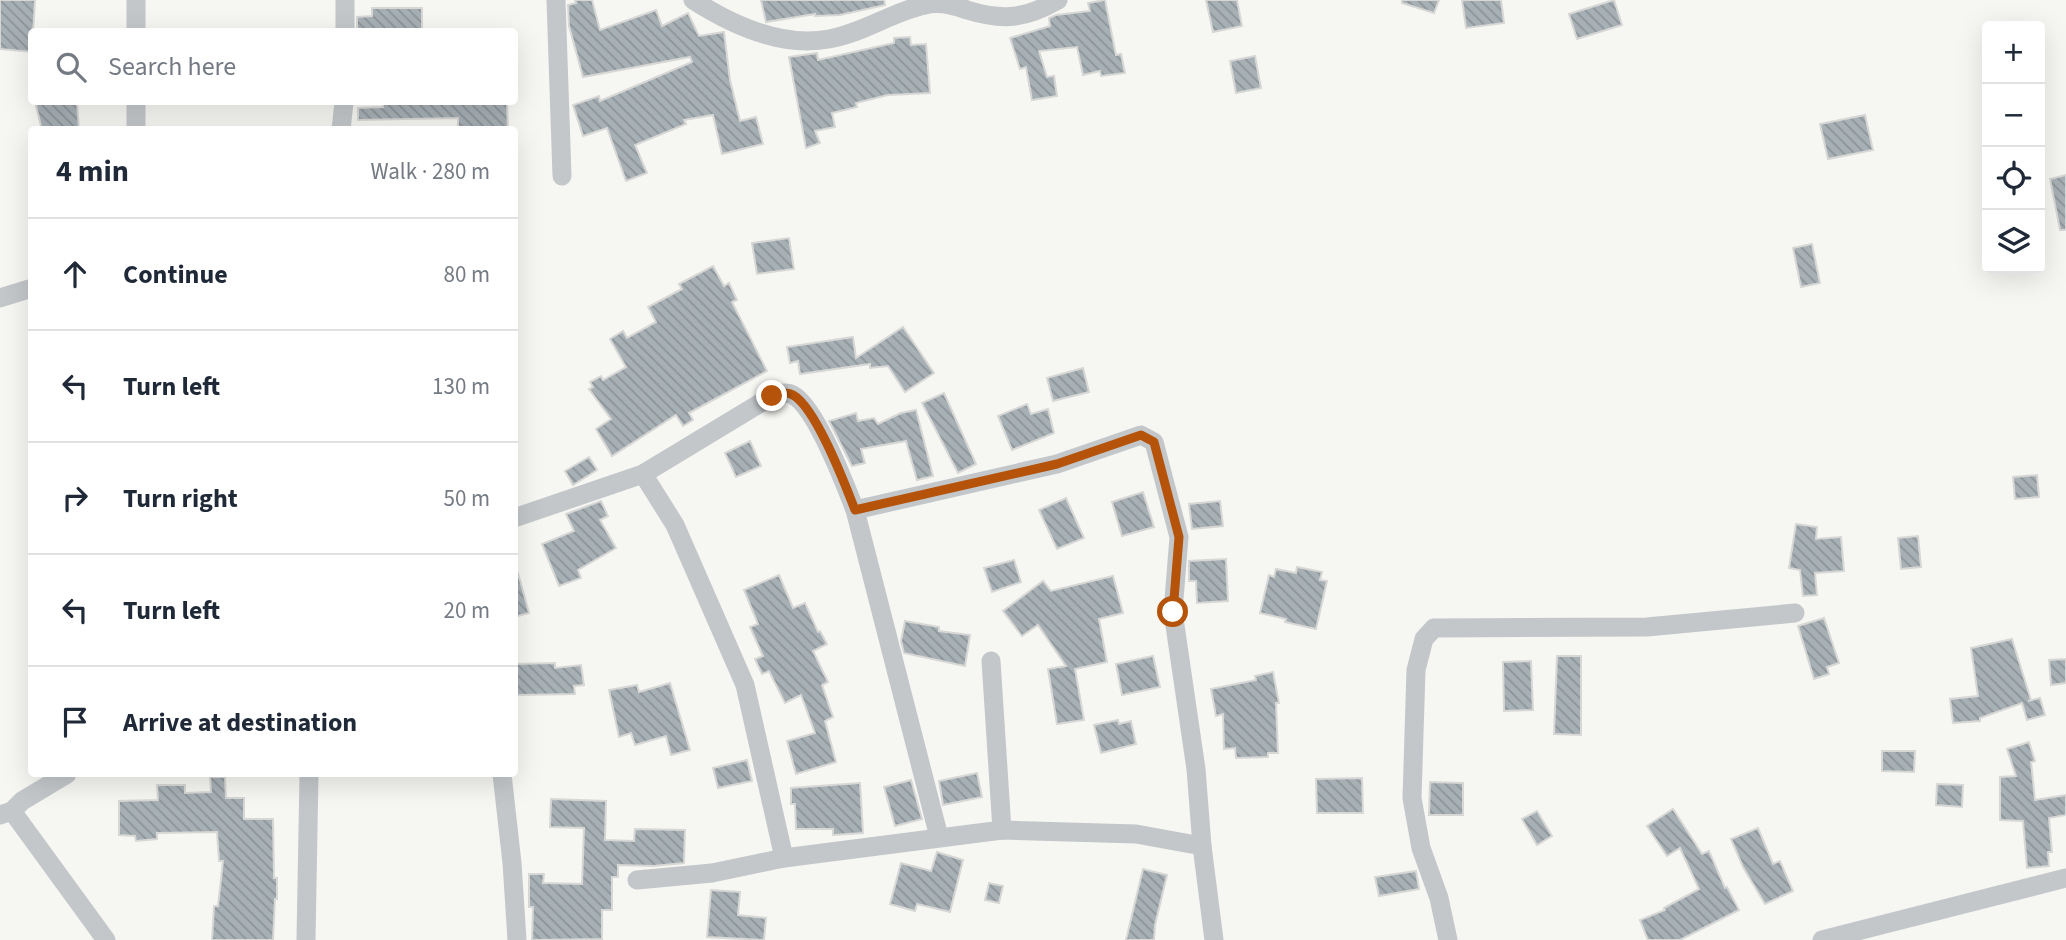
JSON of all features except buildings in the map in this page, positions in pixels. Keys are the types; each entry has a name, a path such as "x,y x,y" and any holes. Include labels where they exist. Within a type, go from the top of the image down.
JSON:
{"street":[{"path":"136,0 136,28"},
{"path":"345,0 345,28"},
{"path":"556,0 562,176"},
{"path":"693,0 754,32 799,41 830,39 931,3 952,5 982,15 1012,18 1041,10 1058,0"},
{"path":"136,105 136,126"},
{"path":"341,126 344,105"},
{"path":"0,298 28,289"},
{"path":"518,517 643,474 772,396 786,392 795,396 803,404 837,461 855,510 939,837"},
{"path":"855,510 1057,464 1141,435 1154,442 1179,537 1173,612 1194,756 1214,940"},
{"path":"643,474 675,525 745,685 784,858"},
{"path":"1448,940 1438,898 1421,848 1412,798 1416,670 1424,639 1429,632 1434,628 1647,627 1795,613"},
{"path":"991,661 1002,830"},
{"path":"62,777 6,813 106,940"},
{"path":"306,940 309,777"},
{"path":"502,777 517,940"},
{"path":"637,880 712,873 784,858 1002,830 1136,834 1202,846"},
{"path":"1822,940 2066,878"}],"route":[{"path":"772,396 786,392 803,404 837,461 855,510 1057,464 1141,435 1147,437 1154,442 1179,537 1173,612"}]}
